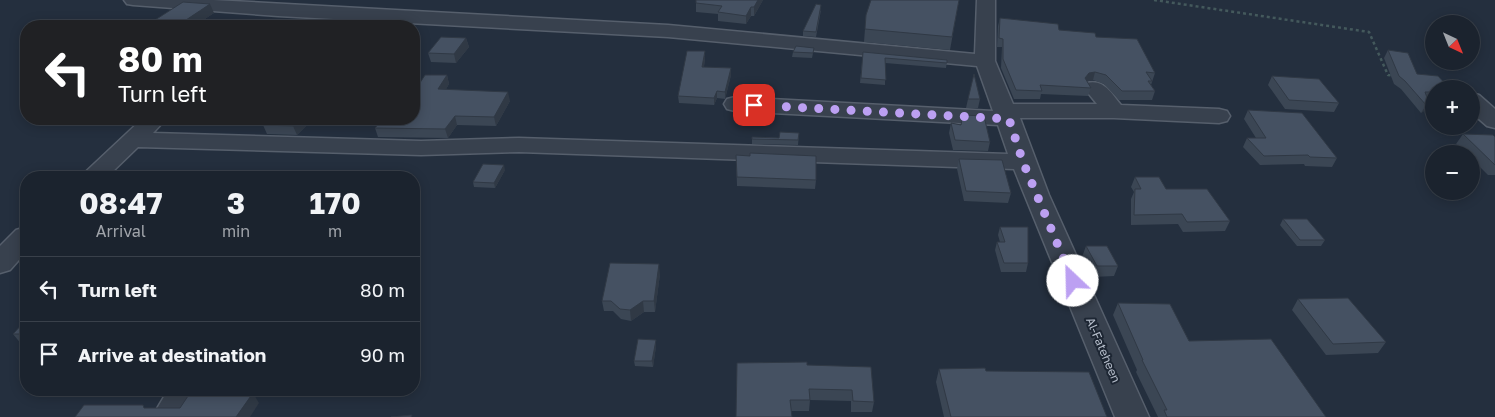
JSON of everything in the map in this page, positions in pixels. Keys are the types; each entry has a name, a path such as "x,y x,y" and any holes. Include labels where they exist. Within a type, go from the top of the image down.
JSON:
{"street":[{"path":"133,0 278,10 668,31 986,60"},
{"name":"Al-Fateheen","path":"986,0 986,60 1023,162 1132,417"},
{"path":"267,20 278,10"},
{"path":"1096,88 1114,111"},
{"path":"734,104 1007,115 1114,111 1219,116"},
{"path":"1480,108 1495,121"},
{"path":"100,171 149,125"},
{"path":"134,140 420,148 519,145 1023,162"},
{"path":"0,263 20,242"},
{"path":"168,417 182,396"}],"path":[{"path":"1154,0 1370,32 1388,75 1397,77"}],"building":[{"path":"696,0 758,0 746,16 718,12 722,6 696,3"},
{"path":"871,0 959,0 952,37 865,29 866,15"},
{"path":"183,2 210,4 186,20 155,20"},
{"path":"816,4 821,5 816,32 803,31"},
{"path":"1000,18 1058,24 1059,30 1095,33 1096,37 1137,39 1155,73 1146,72 1152,81 1148,81 1155,91 1122,91 1106,75 1095,72 1089,73 1085,78 1091,88 1040,85 1042,91 1016,90 1003,59 1003,39 999,38"},
{"path":"441,37 466,38 454,54 428,53"},
{"path":"796,46 814,48 813,53 793,52"},
{"path":"1388,50 1408,53 1417,74 1438,76 1442,80 1425,80 1425,104 1399,76"},
{"path":"687,51 705,51 702,67 731,68 725,92 717,91 714,98 678,96"},
{"path":"863,52 947,60 947,63 885,58 886,80 861,78"},
{"path":"974,74 980,99 968,99"},
{"path":"425,75 447,75 438,89 508,92 494,117 455,116 445,129 375,128 378,125 420,125 420,83"},
{"path":"1272,76 1319,79 1339,103 1289,100"},
{"path":"1248,110 1302,113 1337,158 1310,157 1308,155 1264,156 1247,138 1266,138"},
{"path":"963,115 984,116 990,142 955,140 951,123 961,125"},
{"path":"780,132 799,133 798,140 752,139 752,137 779,138"},
{"path":"1464,135 1493,135 1495,137 1495,165 1480,150 1480,145 1474,145"},
{"path":"750,153 816,156 816,180 737,177 736,155 750,156"},
{"path":"959,159 1002,160 1011,193 966,191"},
{"path":"483,164 504,165 494,183 473,182"},
{"path":"1135,177 1159,177 1166,189 1207,189 1230,221 1187,222 1182,214 1134,215 1135,189 1141,189"},
{"path":"1283,219 1307,219 1325,240 1300,240"},
{"path":"1000,227 1028,227 1028,263 1004,263 997,242 1005,242"},
{"path":"1086,246 1107,246 1118,266 1097,266"},
{"path":"610,263 659,264 654,301 643,301 630,310 620,309 611,301 602,301"},
{"path":"1348,298 1386,342 1333,344 1298,299"},
{"path":"1118,303 1170,304 1189,341 1271,339 1326,417 1167,417 1164,410 1167,410 1142,360"},
{"path":"20,326 20,334 13,334"},
{"path":"638,339 656,340 652,361 634,361"},
{"path":"807,362 807,365 871,367 874,402 853,401 852,390 809,389 810,400 790,400 792,417 736,417 737,363"},
{"path":"985,368 986,371 1089,372 1107,417 951,417 939,369"},
{"path":"188,396 251,396 236,417 75,417 84,405 143,405 144,408 180,408"},
{"path":"412,415 411,417 391,417"}],"route":[{"path":"754,105 1009,119 1036,195 1073,281"}]}
